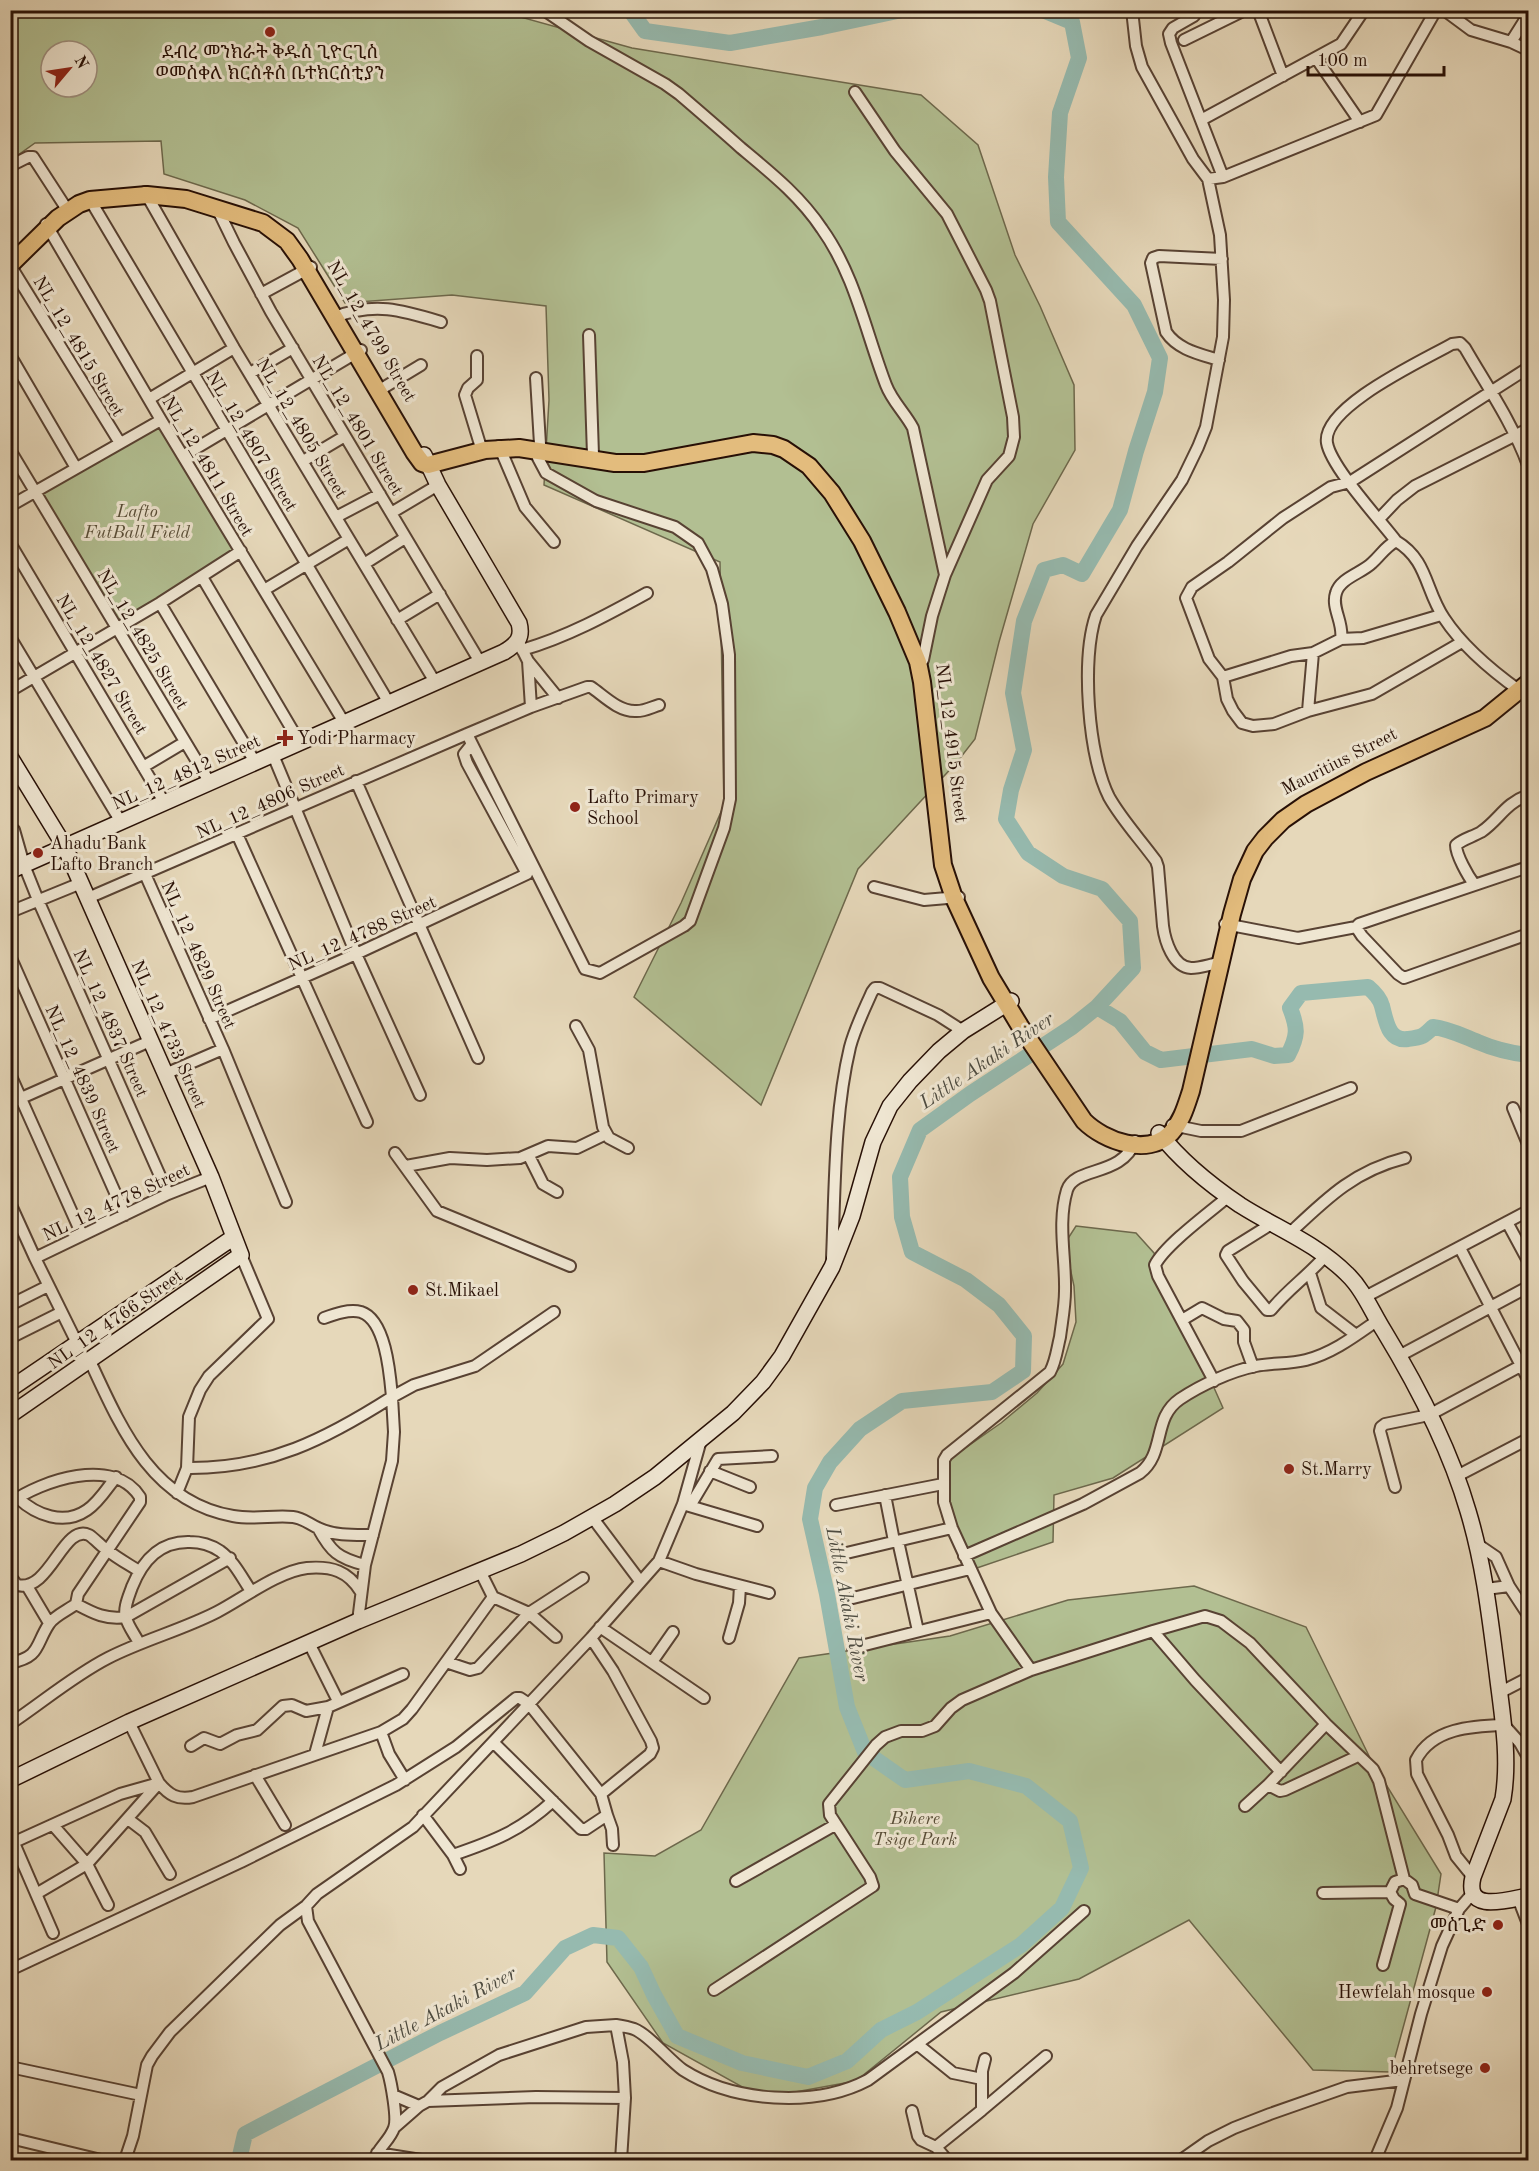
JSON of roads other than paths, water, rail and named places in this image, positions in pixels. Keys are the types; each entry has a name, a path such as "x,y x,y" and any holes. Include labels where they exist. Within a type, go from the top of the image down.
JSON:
{"main road":[{"path":"10,259 66,208 89,197 146,192 216,204"},
{"name":"NL_12_4799 Street","path":"216,204 263,223 274,225 309,268 381,390 426,460"},
{"path":"11,265 47,225"},
{"name":"NL_12_4915 Street","path":"426,460 436,454 499,446 539,447 615,458 644,458 754,437 774,440 797,451 823,474 851,513 891,586 923,660 948,864 957,898"},
{"name":"NL_12_4915 Street","path":"539,447 630,464 656,462 746,443 761,443 784,449 809,466 821,479 862,542 897,612 918,662 942,865 957,898 1009,1002 1052,1068 1079,1105 1098,1126 1134,1142"},
{"name":"Mauritius Street","path":"1167,1131 1180,1105 1191,1074 1227,925 1242,879 1248,864 1264,838 1283,820 1334,788 1485,718 1521,687 1528,670"},
{"path":"1134,1142 1167,1131"}],"street":[{"path":"544,10 589,41 679,94 784,183 823,229 837,253 851,286 890,393 903,409 913,428 945,575"},
{"path":"1132,10 1136,46 1146,75 1193,159 1208,179 1219,229 1222,259 1223,337 1206,427 1198,447 1182,480 1102,603 1092,626 1088,656 1091,713 1095,754 1102,779 1116,809 1156,861 1158,867 1163,926 1167,944 1177,959 1186,967 1196,968 1217,964"},
{"path":"1184,40 1245,10"},
{"path":"1258,10 1283,76"},
{"path":"1201,120 1341,44 1364,10"},
{"path":"1208,179 1223,177 1376,115 1436,10"},
{"path":"1444,10 1471,30 1511,42 1528,50"},
{"path":"1511,42 1528,15"},
{"path":"1194,16 1173,28 1169,34 1223,177"},
{"path":"1316,58 1360,122"},
{"path":"855,92 895,151 947,214 986,290 1009,396 1014,437 1009,456 987,480 945,575 932,616 923,660"},
{"path":"10,166 28,157 33,158 66,208"},
{"name":"NL_12_4805 Street","path":"146,192 234,348 435,682"},
{"name":"NL_12_4807 Street","path":"89,197 389,703"},
{"name":"NL_12_4801 Street","path":"216,204 261,294 480,662"},
{"name":"NL_12_4811 Street","path":"47,225 161,420 345,724"},
{"path":"1219,360 1180,346 1166,332 1151,262 1153,258 1159,256 1222,259"},
{"name":"NL_12_4815 Street","path":"11,265 120,443"},
{"path":"261,294 309,268"},
{"path":"338,316 380,308 402,310 441,321"},
{"path":"589,335 593,455"},
{"path":"1521,687 1462,642 1441,615 1418,560 1406,547 1396,541 1334,461 1327,445 1326,432 1337,416 1366,393 1452,344 1460,343 1515,436 1528,465"},
{"path":"149,399 234,348"},
{"path":"250,373 293,348"},
{"path":"183,456 358,351"},
{"path":"10,355 76,468"},
{"path":"477,356 477,380 465,392 465,400 481,448"},
{"path":"381,390 421,365"},
{"path":"1462,642 1372,694 1308,711 1274,724 1253,726 1242,723 1227,699 1223,676 1204,648 1186,598 1187,592 1282,518 1331,487 1350,482 1528,368"},
{"path":"470,739 585,969 597,974 604,972 690,921 724,828 730,799 729,656 716,578 703,549 694,538 675,527 586,496 546,473 539,463 536,378"},
{"path":"10,506 161,420"},
{"path":"1379,519 1397,500 1415,486 1528,429"},
{"path":"303,461 345,436"},
{"path":"499,446 525,507 554,542"},
{"name":"NL_12_4825 Street","path":"10,450 210,783"},
{"name":"NL_12_4799 Street","path":"426,460 438,485 519,623 522,632 520,646 528,661 531,707"},
{"path":"391,513 438,485"},
{"path":"336,517 380,494"},
{"path":"364,564 405,538"},
{"path":"264,590 349,539"},
{"path":"1341,639 1343,629 1335,608 1336,593 1341,584 1371,564 1386,546 1396,541"},
{"name":"NL_12_4827 Street","path":"10,543 164,802"},
{"path":"10,691 160,603 241,551"},
{"path":"202,577 300,743"},
{"path":"520,646 540,645 603,618 647,593"},
{"path":"397,620 440,594"},
{"path":"160,603 255,762"},
{"path":"1223,676 1291,656 1313,653 1341,639 1363,638 1441,615"},
{"path":"10,637 120,822"},
{"name":"NL_12_4812 Street","path":"17,868 520,646"},
{"path":"1308,711 1313,653"},
{"path":"528,661 558,698"},
{"name":"NL_12_4806 Street","path":"88,898 356,781 470,739 531,707 591,687 610,702 631,711 637,712 659,705"},
{"name":"NL_12_4788 Street","path":"209,1019 356,954 527,874 466,763 464,754 470,739"},
{"path":"143,767 185,742"},
{"path":"273,755 297,807 356,954 420,1095"},
{"name":"NL_12_4733 Street","path":"10,757 65,847 211,1177 241,1255"},
{"path":"356,781 478,1058"},
{"path":"1474,884 1456,851 1456,846 1462,840 1479,833 1511,803 1528,795"},
{"name":"NL_12_4837 Street","path":"10,829 14,830 17,835 17,868 38,900 168,1194"},
{"path":"237,834 367,1122"},
{"path":"1227,925 1298,938 1356,927 1359,924 1528,867"},
{"name":"NL_12_4829 Street","path":"146,874 223,1049 286,1202"},
{"path":"10,912 81,884"},
{"path":"874,886 924,900 957,898"},
{"path":"1356,927 1404,978 1528,934"},
{"name":"NL_12_4839 Street","path":"10,956 125,1215"},
{"path":"832,1268 835,1153 846,1069 857,1025 872,992 875,988 880,988 938,1015 963,1031"},
{"path":"10,1779 129,1722 358,1621 521,1554 592,1517 655,1477 701,1440 763,1383 783,1356 832,1268 852,1216 873,1142 890,1106 939,1051 963,1031 1009,1002"},
{"path":"576,1026 589,1050 603,1127 609,1138 628,1148"},
{"path":"10,1103 150,1041"},
{"name":"NL_12_4829 Street","path":"165,1074 223,1049"},
{"path":"10,1074 82,1235"},
{"path":"1167,1131 1241,1131 1351,1088"},
{"path":"1514,1108 1528,1144"},
{"path":"1167,1131 1228,1196 1326,1255 1348,1275 1365,1297 1399,1356 1457,1476 1477,1544 1486,1589 1504,1725 1505,1786 1503,1799 1470,1888 1475,1899 1481,1901 1523,1897 1528,1924"},
{"path":"406,1166 450,1158 505,1160 529,1155 548,1146 577,1148 606,1134"},
{"path":"1031,1670 991,1613 952,1528 944,1507 944,1460 947,1455 1050,1372 1064,1312 1063,1215 1067,1190 1070,1184 1080,1177 1121,1161 1134,1142"},
{"path":"395,1153 437,1211 570,1266"},
{"path":"529,1155 543,1184 557,1192"},
{"path":"1290,1233 1344,1185 1382,1164 1405,1158"},
{"name":"NL_12_4778 Street","path":"35,1258 168,1194 211,1177"},
{"path":"1214,1381 1158,1276 1155,1265 1159,1258 1187,1231 1228,1196"},
{"path":"10,1203 60,1313 77,1343"},
{"path":"1365,1297 1528,1211"},
{"path":"1507,1222 1528,1260"},
{"path":"1273,1223 1226,1253 1226,1257 1243,1281 1269,1311 1326,1255"},
{"name":"NL_12_4766 Street","path":"10,1389 234,1237"},
{"path":"1460,1248 1525,1364 1528,1379"},
{"path":"177,1493 187,1468 189,1417 200,1390 209,1376 268,1318 241,1255"},
{"name":"NL_12_4766 Street","path":"10,1415 241,1255"},
{"path":"1310,1273 1321,1308 1356,1335"},
{"path":"10,1305 48,1287"},
{"path":"1399,1356 1528,1287"},
{"path":"1182,1320 1202,1308 1224,1319 1238,1320 1244,1330 1244,1342 1253,1367"},
{"path":"324,1317 352,1311 362,1312 369,1318 376,1327 388,1362 392,1397 394,1432 392,1461 365,1565 358,1621"},
{"path":"187,1468 231,1465 302,1448 368,1413 414,1385 475,1366 554,1312"},
{"path":"12,1334 60,1313"},
{"path":"964,1556 1083,1504 1140,1473 1148,1467 1154,1456 1164,1416 1181,1398 1214,1381 1253,1367 1303,1361 1322,1355 1378,1320"},
{"path":"90,1361 129,1442 147,1464 177,1493 193,1503 232,1516 253,1519 293,1517 308,1521 318,1528 352,1535 373,1535"},
{"path":"1395,1487 1380,1431 1381,1426 1429,1415 1525,1364"},
{"path":"687,1505 701,1440"},
{"path":"1457,1476 1527,1445"},
{"path":"125,2160 133,2136 147,2066 170,2032 280,1925 306,1906 317,1894 409,1830 591,1638 659,1561 687,1505 714,1463 724,1458 772,1456"},
{"path":"710,1472 750,1487"},
{"path":"10,1663 24,1659 35,1652 49,1623 76,1604 78,1594 140,1502 138,1494 116,1477 91,1474 32,1490 14,1500"},
{"path":"14,1500 39,1514 67,1518 88,1510 116,1477"},
{"path":"836,1505 943,1484"},
{"path":"885,1496 918,1631"},
{"path":"687,1505 757,1526"},
{"path":"592,1517 640,1581"},
{"path":"318,1528 325,1542 342,1559 365,1565"},
{"path":"838,1555 952,1528"},
{"path":"49,1623 16,1584 41,1577 71,1539 76,1536 88,1535 139,1571"},
{"path":"139,1643 126,1617 126,1602 139,1571 157,1550 178,1542 207,1544 230,1558 251,1592"},
{"path":"1477,1544 1496,1557 1509,1586 1528,1615"},
{"path":"76,1604 101,1617 112,1619 126,1617 230,1558"},
{"path":"659,1561 696,1574 769,1593"},
{"path":"10,1724 37,1707 69,1681 106,1659 139,1643 208,1616 251,1592 305,1568 328,1569 343,1573 352,1578 361,1592"},
{"path":"853,1598 970,1569"},
{"path":"480,1570 493,1597 530,1613 556,1637"},
{"path":"446,1662 470,1670 478,1668 530,1613 583,1578"},
{"path":"729,1638 739,1603 740,1586"},
{"path":"1486,1589 1509,1586"},
{"path":"129,1722 159,1784 174,1797 187,1798 381,1732 403,1719 412,1709 493,1597"},
{"path":"853,1648 991,1613"},
{"path":"714,1990 873,1886 870,1876 835,1825 830,1815 829,1804 876,1744 885,1737 901,1731 922,1731 935,1726 951,1708 962,1700 1031,1670 1205,1616 1221,1621 1250,1644 1326,1724 1373,1769 1379,1781 1404,1879 1412,1885 1415,1894"},
{"path":"600,1627 704,1698"},
{"path":"1153,1631 1195,1680 1281,1772"},
{"path":"652,1662 673,1632"},
{"path":"591,1638 627,1693 653,1748 650,1754 601,1794"},
{"path":"309,1643 338,1701"},
{"path":"191,1746 204,1738 220,1744 241,1733 253,1732 283,1706 292,1705 306,1711 328,1707 404,1674"},
{"path":"1499,1693 1528,1678"},
{"path":"10,1970 241,1862 405,1780 456,1747 511,1701 520,1698 529,1704 601,1794 612,1829 614,1845"},
{"path":"315,1754 328,1707"},
{"path":"1245,1806 1326,1724"},
{"path":"1504,1725 1520,1743 1528,1757"},
{"path":"1473,1877 1456,1856 1417,1774 1416,1760 1425,1748 1444,1735 1465,1727 1504,1725"},
{"path":"381,1732 389,1754 405,1780"},
{"path":"493,1742 583,1829 607,1815"},
{"path":"1268,1785 1280,1791 1286,1790 1358,1756"},
{"path":"255,1775 285,1825"},
{"path":"36,1894 87,1864 159,1784"},
{"path":"53,1933 12,1844 120,1794 159,1784"},
{"path":"453,1855 502,1837 530,1821 553,1801"},
{"path":"423,1815 453,1855 460,1869"},
{"path":"129,1819 145,1832 170,1874"},
{"path":"53,1825 87,1864 108,1905"},
{"path":"736,1881 835,1825"},
{"path":"1390,1892 1395,1882 1404,1879"},
{"path":"1323,1893 1390,1892"},
{"path":"1390,1892 1400,1904"},
{"path":"1400,1904 1408,1901 1415,1894"},
{"path":"1415,1894 1459,1909"},
{"path":"1375,2160 1397,2109 1420,2014 1442,1946 1459,1909 1472,1894"},
{"path":"1383,1965 1400,1904"},
{"path":"306,1906 308,1921 388,2072 393,2095 395,2127"},
{"path":"421,2160 375,2157 395,2127 442,2087 499,2055 586,2026 616,2025 639,2032 669,2059 701,2079 737,2092 772,2098 824,2094 859,2084 1014,1973 1084,1911"},
{"path":"616,2025 625,2098 621,2160"},
{"path":"916,2044 953,2073 982,2079"},
{"path":"936,2146 1046,2056"},
{"path":"982,2110 982,2079 985,2059"},
{"path":"10,2067 141,2096"},
{"path":"1182,2160 1234,2128 1270,2114 1347,2087 1403,2080"},
{"path":"393,2095 424,2103 536,2097 625,2098"},
{"path":"912,2111 918,2136 921,2140 936,2146 947,2160"},
{"path":"10,2138 101,2160"}],"waterway":[{"name":"Little Akaki River","path":"630,10 645,31 730,43 902,10"},
{"name":"Little Akaki River","path":"239,2160 245,2134 440,2033 525,1993 565,1948 593,1935 618,1938 641,1967 677,2036 742,2063 808,2077 847,2061 881,2030 917,2012 1021,1945 1062,1908 1081,1868 1070,1821 1026,1786 969,1771 905,1780 865,1752 847,1707 827,1594 810,1519 815,1488 830,1462 860,1429 902,1401 992,1392 1023,1371 1024,1336 999,1305 966,1280 912,1252 902,1217 900,1177 920,1130 1072,1027 1097,1007 1133,968 1130,921 1102,889 1063,876 1028,853 1006,819 1011,790 1024,750 1013,693 1024,621 1044,570 1063,565 1082,574 1120,510 1155,392 1160,358 1134,305 1058,222 1056,177 1060,113 1079,58 1072,22 1043,10"},
{"path":"1097,1007 1120,1021 1145,1052 1161,1060 1252,1049 1274,1056 1288,1055 1296,1032 1290,1008 1301,993 1368,987 1380,1000 1389,1029 1396,1037 1401,1039 1419,1037 1433,1027 1450,1031 1496,1049 1528,1055"}],"place":[{"name":"ደብረ መንክራት ቅዱስ ጊዮርጊስ ወመስቀለ ክርስቶስ ቤተክርስቲያን","path":"270,32"},
{"name":"Yodi Pharmacy","path":"285,738"},
{"name":"Lafto Primary School","path":"575,807"},
{"name":"Ahadu Bank Lafto Branch","path":"38,853"},
{"name":"St.Mikael","path":"413,1290"},
{"name":"St.Marry","path":"1289,1469"},
{"name":"መስጊድ","path":"1498,1925"},
{"name":"Hewfelah mosque","path":"1487,1992"},
{"name":"behretsege","path":"1485,2068"}],"park label":[{"name":"Lafto FutBall Field","path":"137,521"},
{"name":"Bihere Tsige Park","path":"915,1828"}]}
